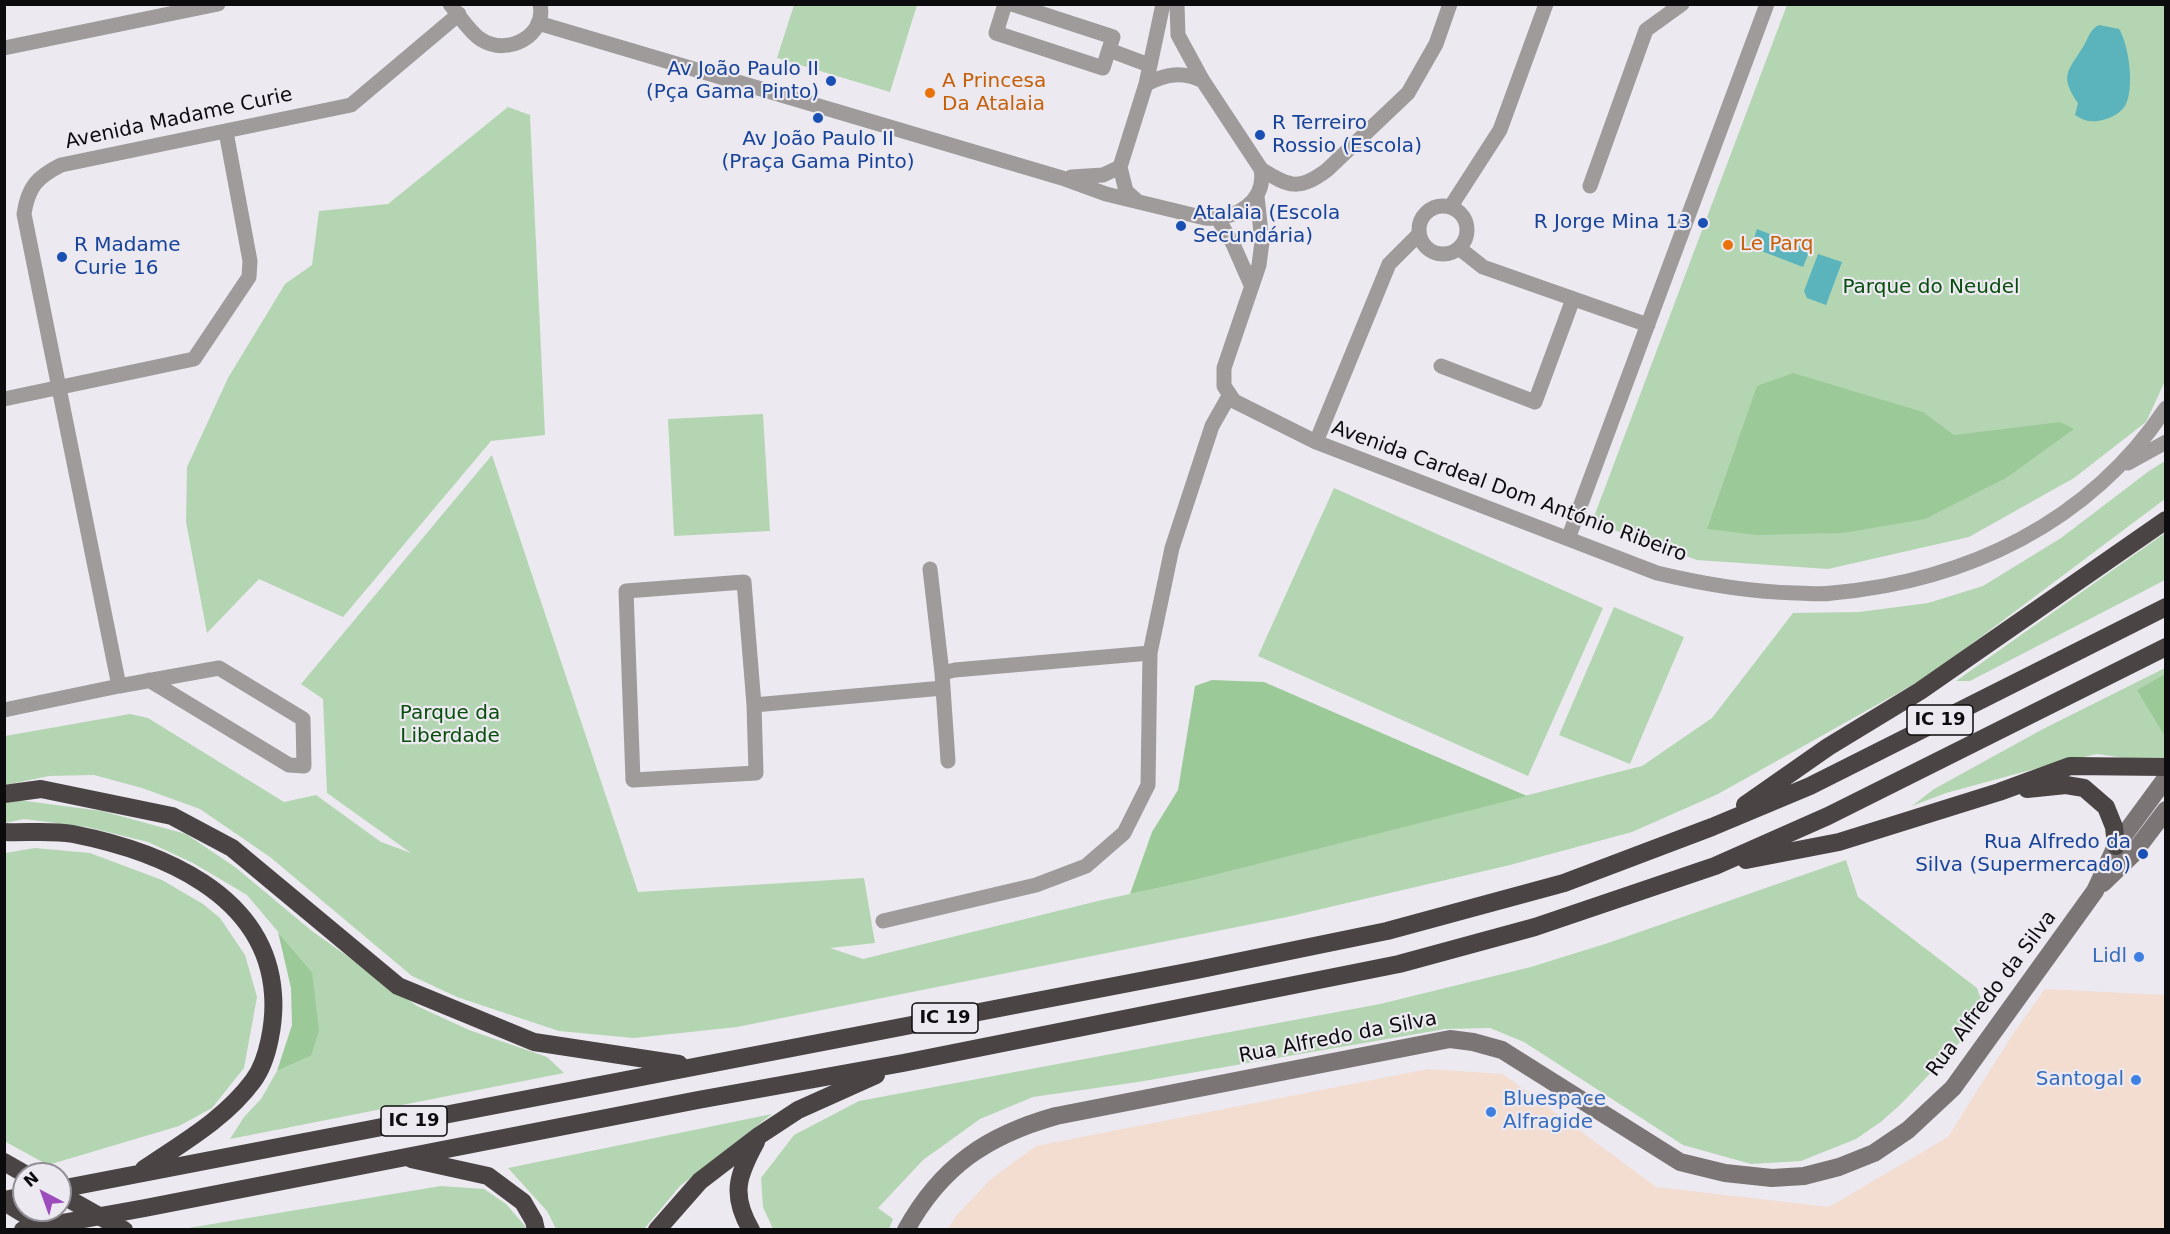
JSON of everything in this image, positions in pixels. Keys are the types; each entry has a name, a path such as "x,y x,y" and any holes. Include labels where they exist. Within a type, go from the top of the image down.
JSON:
{"highway":[{"path":"1712,827 1828,747 1920,691 2166,520"},
{"name":"IC 19","path":"72,1187 1197,970 1387,931 1564,882 1712,827 1810,786 2166,607"},
{"name":"IC 19","path":"23,1230 687,1102 903,1063 1399,964 1535,927 1715,866 1828,816 2166,647"},
{"path":"1715,866 1839,842 1999,792 2070,766 2166,767"},
{"path":"1999,792 2066,785 2084,788 2106,807 2114,827 2116,846"},
{"path":"4,794 41,789 172,816 232,848 398,986 534,1042 693,1066"},
{"path":"4,832 71,834 141,852 186,871 225,898 247,920 269,965 274,1014 265,1055 254,1080 227,1110 199,1133 136,1174"},
{"path":"657,1230 700,1180 760,1135 798,1110 903,1063"},
{"path":"751,1230 738,1195 741,1170 760,1135"},
{"path":"403,1158 488,1176 523,1202 534,1221 536,1230"},
{"path":"4,1201 51,1230"},
{"path":"72,1201 124,1230"}],"street":[{"path":"4,48 218,4"},
{"path":"455,10 481,40 508,46 530,37 538,22 542,8 540,4"},
{"path":"1005,4 996,33 1103,68 1113,37 1012,4"},
{"path":"1136,200 1126,190 1120,166 1146,84 1164,4"},
{"path":"538,22 1062,177 1106,194 1205,218 1218,219 1234,215 1251,204 1257,196 1263,179 1261,169 1203,81 1178,35 1177,4"},
{"path":"1261,169 1290,185 1303,184 1316,179 1327,170 1408,93 1436,44 1450,4"},
{"path":"1451,206 1500,130 1546,4"},
{"path":"1590,186 1646,30 1682,4"},
{"path":"1568,538 1767,4"},
{"name":"Avenida Madame Curie","path":"119,686 24,214 26,197 43,174 61,165 351,105 455,10"},
{"path":"1109,50 1149,65"},
{"path":"1146,84 1175,74 1190,75 1203,81"},
{"path":"4,399 195,359 249,277 250,261 226,132"},
{"path":"1062,177 1103,174 1120,166"},
{"path":"883,921 1036,885 1086,866 1124,833 1148,784 1150,653 1172,548 1212,426 1229,396 1224,386 1224,368 1259,265 1262,242 1257,196"},
{"path":"1436,206 1451,206 1464,217 1467,225 1464,242 1452,253 1435,253 1422,242 1418,227 1424,214 1436,206"},
{"path":"1218,219 1233,244 1251,285"},
{"path":"1316,442 1389,264 1419,234"},
{"path":"1459,248 1483,267 1648,325"},
{"path":"1441,366 1535,402 1573,299"},
{"name":"Avenida Cardeal Dom António Ribeiro","path":"1229,396 1243,408 1316,442 1657,573 1704,584 1772,592 1831,594 1910,581 1979,560 2033,534 2083,498 2115,471 2150,431 2166,408"},
{"name":"Avenida Cardeal Dom António Ribeiro","path":"2115,471 2166,442"},
{"path":"930,569 943,681 948,761"},
{"path":"744,582 754,705 756,773 633,780 626,591 744,582"},
{"path":"754,705 943,681 983,666 1150,653"},
{"path":"4,710 149,680 219,668 303,719 304,766 290,765 149,680"},
{"name":"Rua Alfredo da Silva","path":"2096,891 2116,846 2166,778"},
{"name":"Rua Alfredo da Silva","path":"906,1230 916,1212 938,1183 970,1154 999,1136 1028,1124 1056,1116 1450,1039 1473,1042 1502,1050 1680,1162 1725,1173 1772,1178 1804,1176 1839,1167 1874,1153 1908,1130 1953,1088 2096,891 2132,855 2166,810"}],"shaded area":[{"path":"2045,989 2165,995 2165,1229 948,1229 956,1216 991,1179 1036,1146 1428,1069 1503,1074 1656,1187 1829,1207 1948,1137 2013,1034"}],"green space":[{"path":"794,5 917,5 890,92 777,58"},
{"name":"Parque do Neudel","path":"1787,5 2165,5 2166,379 2146,422 2074,478 1969,537 1828,569 1697,560 1592,522"},
{"path":"508,107 530,115 545,435 491,441 343,617 259,579 207,633 186,522 187,467 228,378 285,284 312,265 319,211 388,204"},
{"path":"1793,373 1923,412 1954,435 2060,422 2074,429 2006,478 1925,519 1843,533 1757,535 1707,529 1757,386"},
{"path":"763,414 770,531 674,536 668,419"},
{"name":"Parque da Liberdade","path":"492,455 638,892 864,878 875,943 830,948 863,959 1102,900 1195,880 1642,766 1712,718 1793,613 1859,612 1928,603 1983,586 2061,538 2165,461 2165,499 1930,675 1718,794 1632,832 1510,865 1287,917 737,1027 634,1038 559,1031 457,997 412,976 270,857 200,809 142,788 94,775 49,776 5,785 5,736 130,714 148,718 284,802 316,795 381,842 411,853 327,793 323,699 301,684"},
{"path":"1334,488 1603,608 1528,776 1258,656"},
{"path":"2165,533 2165,580 1970,681 1956,681"},
{"path":"1614,607 1684,637 1630,764 1559,735"},
{"path":"2165,668 2165,674 2138,690 2165,737 2165,760 2153,762 2097,754 1946,793 1912,806 1934,789 2043,729"},
{"path":"2165,674 2165,737 2137,690"},
{"path":"1212,680 1264,682 1527,796 1195,880 1130,894 1152,832 1178,790 1195,686"},
{"path":"18,800 102,811 186,834 235,867 312,931 417,1006 469,1030 547,1057 564,1073 230,1139 244,1117 261,1099 277,1071 311,1056 312,972 247,895 193,863 148,842 87,827 24,819 5,823 4,803"},
{"path":"35,848 90,853 162,880 203,904 220,918 245,955 257,997 244,1068 212,1108 179,1126 58,1162 42,1162 4,1141 5,853"},
{"path":"1846,860 1858,897 1977,988 1984,1008 1962,1040 1882,1121 1856,1139 1801,1161 1751,1164 1683,1145 1524,1042 1490,1028 1445,1029 1138,1082 1033,1097 980,1119 923,1160 878,1208 893,1219 889,1229 773,1229 763,1207 761,1178 794,1135 859,1101 1380,1004 1531,967 1608,943"},
{"path":"278,932 312,972 319,1030 311,1056 277,1071 292,1025 291,988"},
{"path":"772,1114 680,1186 644,1229 556,1229 547,1211 508,1168"},
{"path":"441,1186 484,1189 506,1204 526,1229 182,1229"}],"water":[{"path":"2099,25 2119,29 2123,36 2130,67 2130,89 2125,106 2119,113 2106,119 2090,121 2075,115 2078,103 2067,80 2070,68 2091,32"},
{"path":"1757,229 1810,250 1803,267 1751,247"},
{"path":"1818,254 1842,262 1826,305 1807,298 1804,291"}],"place":[{"name":"Av João Paulo II (Pça Gama Pinto)","path":"831,81"},
{"name":"A Princesa Da Atalaia","path":"930,93"},
{"name":"Av João Paulo II (Praça Gama Pinto)","path":"818,118"},
{"name":"R Terreiro Rossio (Escola)","path":"1260,135"},
{"name":"R Jorge Mina 13","path":"1703,223"},
{"name":"Atalaia (Escola Secundária)","path":"1181,226"},
{"name":"Le Parq","path":"1728,245"},
{"name":"R Madame Curie 16","path":"62,257"},
{"name":"Rua Alfredo da Silva (Supermercado)","path":"2143,854"},
{"name":"Lidl","path":"2139,957"},
{"name":"Santogal","path":"2136,1080"},
{"name":"Bluespace Alfragide","path":"1491,1112"}]}
